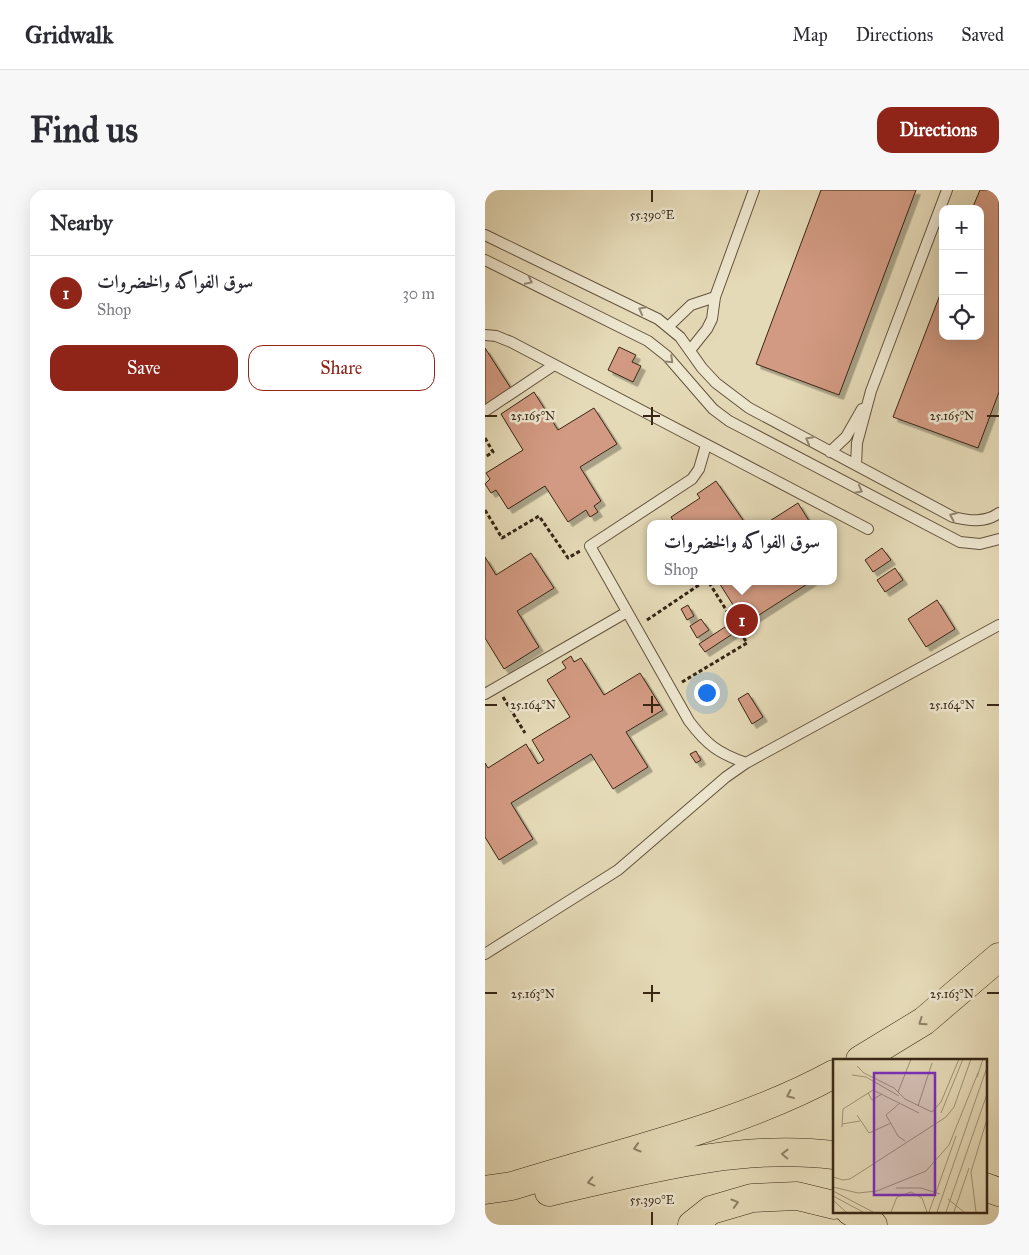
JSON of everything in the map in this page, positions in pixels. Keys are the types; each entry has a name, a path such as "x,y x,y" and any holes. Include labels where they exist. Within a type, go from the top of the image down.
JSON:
{"highway":[{"path":"862,1059 924,1021 999,957"},
{"path":"485,1190 512,1186 725,1120 777,1100 833,1074"},
{"path":"485,1206 709,1158 769,1154 833,1155"},
{"path":"987,1188 999,1192"},
{"path":"692,1225 711,1210 752,1198 797,1196 833,1204"},
{"path":"852,1212 873,1225"}],"lane":[{"path":"691,349 707,329 712,319 715,297 754,190"},
{"path":"856,466 857,443 871,391 947,190"},
{"path":"485,235 639,308 669,328 691,349 702,368 732,396 749,408 830,452 953,517 967,521 981,520 999,513"},
{"path":"485,260 648,341 684,374 713,409 735,425 954,539 980,544 999,539"},
{"path":"669,328 691,305 702,299 715,297"},
{"path":"485,335 503,339 868,529"},
{"path":"485,411 554,365"},
{"path":"830,452 853,427 871,391"},
{"path":"705,445 702,463 692,479 590,546 635,627 703,741 723,755 746,763"},
{"path":"485,694 627,612"},
{"path":"485,954 618,870 726,776 746,763 999,625"}],"path":[{"path":"485,438 493,452 485,457"},
{"path":"485,510 502,538 539,516 567,558 590,546"},
{"path":"635,627 701,585"},
{"path":"671,689 747,643 710,585"},
{"path":"497,688 525,733"}],"building":[{"path":"821,190 916,190 839,395 756,364"},
{"path":"980,190 999,190 999,392 978,448 893,417 939,297 939,340 984,340 984,205 974,205"},
{"path":"619,347 636,355 632,362 641,366 633,382 608,370"},
{"path":"485,348 512,390 485,407"},
{"path":"534,392 558,430 594,408 617,444 580,467 601,501 594,506 598,512 590,517 586,510 568,522 545,486 508,509 496,490 491,493 485,484 490,479 486,473 523,450 501,414"},
{"path":"716,481 743,520 673,520 671,517 700,498 697,494"},
{"path":"798,503 809,520 771,520"},
{"path":"882,548 891,560 873,572 865,560"},
{"path":"531,553 554,588 517,611 539,647 504,669 485,638 485,557 496,575"},
{"path":"895,568 903,580 885,592 877,580"},
{"path":"721,585 806,585 745,624"},
{"path":"937,600 955,629 926,647 908,619"},
{"path":"688,605 694,616 687,620 681,609"},
{"path":"701,619 709,630 697,638 690,626"},
{"path":"728,625 734,633 705,652 699,644"},
{"path":"571,656 574,662 581,658 604,695 640,673 663,710 626,732 648,767 613,789 591,754 511,803 533,839 499,860 485,837 485,763 488,768 526,744 538,764 544,760 532,740 570,717 547,680 566,668 562,662"},
{"path":"748,693 763,717 752,724 738,699"},
{"path":"696,751 701,760 696,763 690,754"}],"place":[{"name":"سوق الفواكه والخضروات","path":"742,620"}]}
